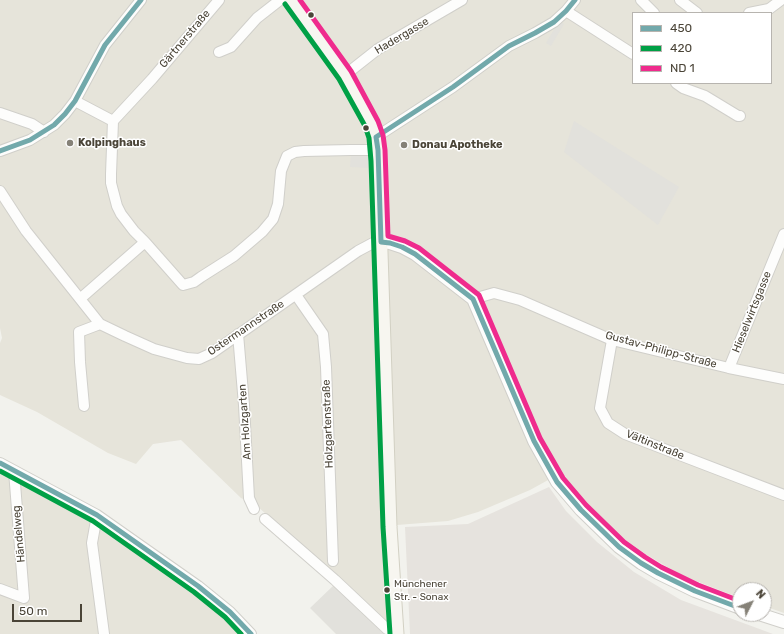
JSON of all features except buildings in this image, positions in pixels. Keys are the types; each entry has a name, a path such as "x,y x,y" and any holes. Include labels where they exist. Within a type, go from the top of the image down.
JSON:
{"main road":[{"path":"291,0 345,75 371,123 377,144 390,527 397,634"}],"street":[{"path":"0,151 30,140 54,125 65,114 75,101 105,45 141,0"},
{"name":"Gärtnerstraße","path":"114,120 152,79 219,0"},
{"path":"219,52 231,48 257,18 280,0"},
{"name":"Hadergasse","path":"345,75 378,49 462,0"},
{"path":"75,101 114,120 111,183 117,206 134,231 183,285 194,282 234,256 262,232 273,219 278,204 281,171 287,156 295,152 351,150 377,144 509,46 554,22 575,0"},
{"path":"641,0 653,12"},
{"path":"680,0 696,12"},
{"path":"756,12 769,10 781,0"},
{"path":"566,11 632,53"},
{"path":"677,84 683,88 705,96 740,116"},
{"path":"0,113 32,124 44,132"},
{"name":"Ostermannstraße","path":"0,191 26,231 81,298 100,324 154,349 187,358 199,359 212,353 366,246 381,242"},
{"name":"Hieselwirtsgasse","path":"729,368 784,234"},
{"path":"81,298 145,242"},
{"path":"381,242 396,245 415,254 473,298 534,441 557,482 581,510 619,547 646,566 695,592 732,605"},
{"name":"Gustav-Philipp-Straße","path":"473,298 494,293 520,300 612,340 729,368 784,379"},
{"name":"Holzgartenstraße","path":"296,295 323,334 326,367 333,561"},
{"path":"84,406 79,332 100,324"},
{"name":"Am Holzgarten","path":"238,334 244,405 249,498 254,510"},
{"name":"Vältinstraße","path":"612,340 600,408 608,422 625,434 784,495"},
{"path":"0,463 96,515 198,586 230,612 251,634"},
{"name":"Händelweg","path":"0,589 24,598 14,471"},
{"path":"96,515 92,543 104,634"},
{"path":"265,519 335,580 387,629 397,634"},
{"path":"772,618 784,622"}],"shaded area":[{"path":"0,0 784,0 784,613 772,609 772,582 732,582 732,595 683,576 647,555 621,537 559,474 530,490 478,512 448,521 384,526 388,624 257,506 241,498 181,440 153,444 136,464 108,453 37,412 0,395 0,343 2,338 0,328"},
{"path":"559,21 564,24 551,46 546,43"},
{"path":"574,121 679,187 658,225 564,152"},
{"path":"351,150 370,151 368,168 350,167"},
{"path":"0,468 32,484 89,518 147,556 208,601 243,634 0,634"},
{"path":"549,487 566,511 597,542 634,572 681,600 732,619 732,622 741,622 773,634 410,634 405,527 468,524"},
{"path":"334,585 384,634 336,634 310,608"}],"transit line":[{"name":"450","path":"0,151 30,140 54,125 65,114 75,101 105,45 141,0"},
{"path":"300,0 351,71 378,121 383,135 385,150 388,236 405,241 419,248 479,295 540,438 563,478 586,505 624,542 645,557 661,567 698,585 732,598"},
{"name":"450","path":"575,0 554,22 509,46 453,87 376,137 378,150 381,242 402,247 415,254 473,299 534,441 557,482 581,510 619,547 641,563 695,591 732,605"},
{"name":"420","path":"285,4 339,79 365,126 369,138 383,527 390,634"},
{"name":"450","path":"0,463 97,515 198,586 230,612 251,634"},
{"name":"420","path":"0,471 93,521 194,592 225,617 241,634"}],"place":[{"name":"Kolpinghaus","path":"70,143"},
{"name":"Donau Apotheke","path":"404,145"},
{"name":"Münchener Str. - Sonax","path":"387,590"}]}
